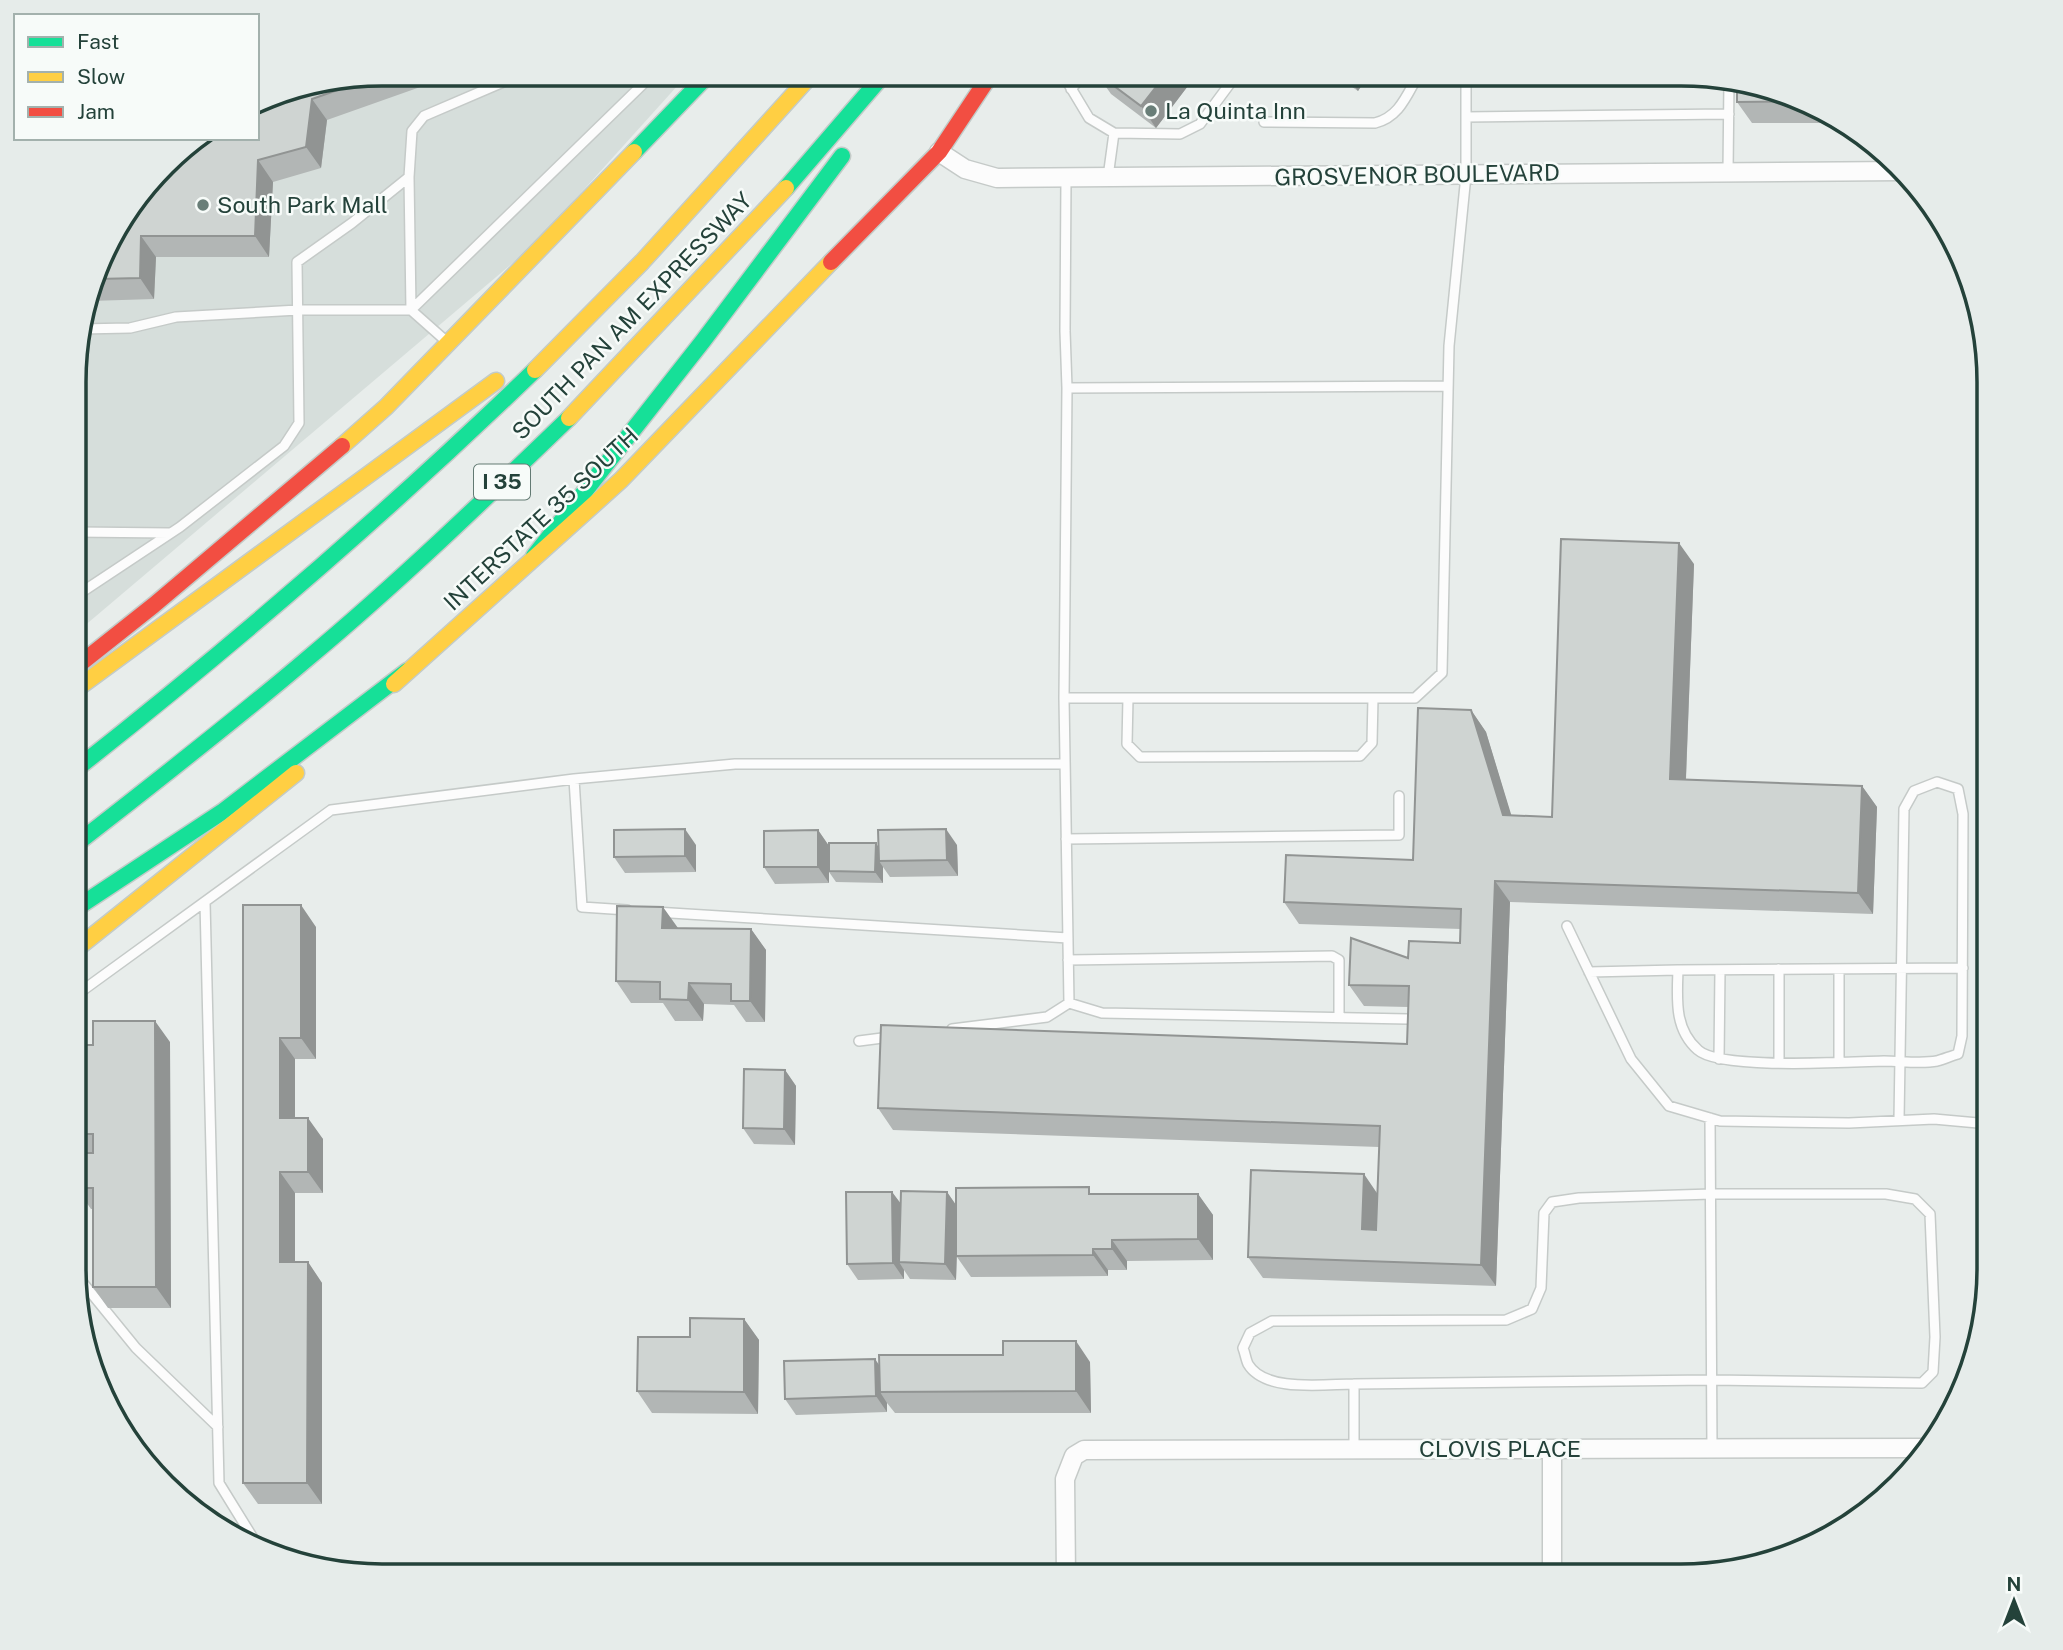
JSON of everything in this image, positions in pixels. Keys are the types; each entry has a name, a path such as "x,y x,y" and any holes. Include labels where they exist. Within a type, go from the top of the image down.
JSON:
{"main road":[{"path":"86,658 283,497 386,407 697,86"},
{"name":"SOUTH PAN AM EXPRESSWAY","path":"86,762 171,696 306,582 488,415 607,298 801,86"},
{"name":"SOUTH PAN AM EXPRESSWAY","path":"86,837 197,751 309,658 463,520 589,398 810,163 874,86"},
{"name":"INTERSTATE 35 SOUTH","path":"86,941 277,791 621,480 939,152 983,86"},
{"path":"534,556 703,341 856,139"},
{"path":"86,682 607,298"},
{"path":"86,902 222,812 407,671"}],"street":[{"name":"GROSVENOR BOULEVARD","path":"939,152 965,169 997,178 1890,171"},
{"name":"CLOVIS PLACE","path":"1066,1564 1065,1479 1074,1457 1084,1450 1917,1448"},
{"path":"1552,1449 1552,1564"}],"lane":[{"path":"411,310 409,177 412,131 424,116 494,86"},
{"path":"411,310 641,86"},
{"path":"1068,86 1089,118 1114,133 1180,134 1200,124 1228,86"},
{"path":"1264,122 1375,123 1396,113 1412,86"},
{"path":"1064,698 1415,698 1442,673 1449,346 1466,175 1466,86"},
{"path":"1728,171 1729,89"},
{"path":"1466,117 1729,114"},
{"path":"1108,177 1114,133"},
{"path":"86,589 171,534 284,446 299,424 297,262 352,223 409,177"},
{"path":"1066,178 1064,764 1069,1003"},
{"path":"90,329 130,328 176,317 298,310 411,310 449,344"},
{"path":"1067,388 1448,386"},
{"path":"86,532 171,534"},
{"path":"1128,698 1127,744 1140,757 1360,756 1372,743 1373,698"},
{"path":"86,988 331,810 574,779 735,764 1064,764"},
{"path":"574,779 582,907 1068,938"},
{"path":"1678,970 1676,1011 1684,1031 1699,1052 1719,1059 1779,1063 1899,1061 1936,1061 1958,1054 1962,1036 1963,968 1963,814 1958,789 1937,782 1914,790 1904,809 1899,1061 1899,1120"},
{"path":"1066,839 1399,835 1399,796"},
{"path":"205,902 219,1483 250,1534"},
{"path":"1567,926 1631,1059 1669,1106 1720,1121 1849,1122 1934,1119 1977,1123"},
{"path":"1068,960 1332,956 1339,960 1339,1017"},
{"path":"1589,972 1963,968"},
{"path":"1779,969 1779,1063"},
{"path":"1839,969 1839,1062"},
{"path":"1719,1059 1720,970"},
{"path":"939,1031 1046,1017 1069,1003 1102,1013 1408,1019"},
{"path":"859,1041 899,1036"},
{"path":"1710,1118 1712,1449"},
{"path":"1712,1194 1886,1194 1914,1199 1930,1214 1935,1337 1933,1372 1922,1383 1712,1380 1354,1384 1280,1383 1262,1378 1248,1364 1243,1348 1250,1333 1272,1321 1506,1320 1532,1309 1541,1288 1544,1213 1552,1202 1579,1198 1712,1194"},
{"path":"86,1287 136,1348 218,1427"},
{"path":"1354,1384 1354,1449"}],"shaded area":[{"path":"677,86 534,245 86,625 86,362 91,324 101,286 116,251 139,213 254,140 259,140 259,137 357,87"}],"building":[{"path":"1114,86 1157,86 1141,106"},
{"path":"343,88 312,99 306,147 258,160 255,236 141,236 140,278 104,279 125,234 147,201 172,172 211,140 259,140 259,112 286,101"},
{"path":"1737,91 1778,101 1737,102"},
{"path":"1561,539 1679,543 1670,779 1862,786 1858,893 1495,881 1481,1265 1248,1257 1251,1170 1364,1174 1362,1229 1376,1230 1380,1126 878,1108 881,1025 1407,1044 1409,986 1349,985 1351,938 1408,958 1409,941 1460,943 1461,909 1284,902 1286,855 1413,860 1418,708 1471,710 1503,815 1552,817"},
{"path":"685,829 685,856 614,857 614,830"},
{"path":"946,829 947,860 879,861 878,830"},
{"path":"818,830 818,867 764,867 764,831"},
{"path":"829,843 876,843 875,872 829,871"},
{"path":"243,905 301,905 301,1038 280,1038 280,1118 308,1118 308,1172 280,1172 280,1262 308,1262 307,1483 243,1483"},
{"path":"617,906 663,907 662,928 751,929 750,1001 731,1001 731,984 689,983 688,1000 660,999 660,982 616,981"},
{"path":"93,1021 155,1021 156,1287 93,1287 93,1188 86,1188 86,1153 93,1153 93,1134 86,1134 86,1045 93,1045"},
{"path":"744,1069 785,1070 784,1129 743,1128"},
{"path":"1089,1187 1089,1194 1198,1194 1198,1239 1112,1240 1112,1249 1093,1249 1093,1255 956,1256 956,1188"},
{"path":"901,1191 947,1192 945,1264 899,1262"},
{"path":"846,1192 892,1192 893,1263 847,1264"},
{"path":"690,1318 744,1319 744,1392 637,1391 638,1337 690,1337"},
{"path":"1003,1341 1076,1341 1076,1391 880,1392 879,1355 1003,1355"},
{"path":"875,1359 876,1396 785,1399 784,1361"}],"traffic: fast":[{"path":"634,152 697,86"},
{"path":"786,188 874,86"},
{"path":"534,556 703,341 842,156"},
{"path":"86,761 310,576 424,475 535,370"},
{"path":"86,836 221,730 341,630 440,541 569,418"},
{"path":"86,902 222,812 407,671"}],"traffic: slow":[{"path":"535,370 642,262 801,86"},
{"path":"342,446 386,407 634,152"},
{"path":"569,418 786,188"},
{"path":"394,684 621,480 831,262"},
{"path":"86,682 496,381"},
{"path":"86,941 296,773"}],"traffic: jam":[{"path":"831,262 939,152 983,86"},
{"path":"86,659 342,446"}],"place":[{"name":"La Quinta Inn","path":"1151,111"},
{"name":"South Park Mall","path":"203,205"}]}
